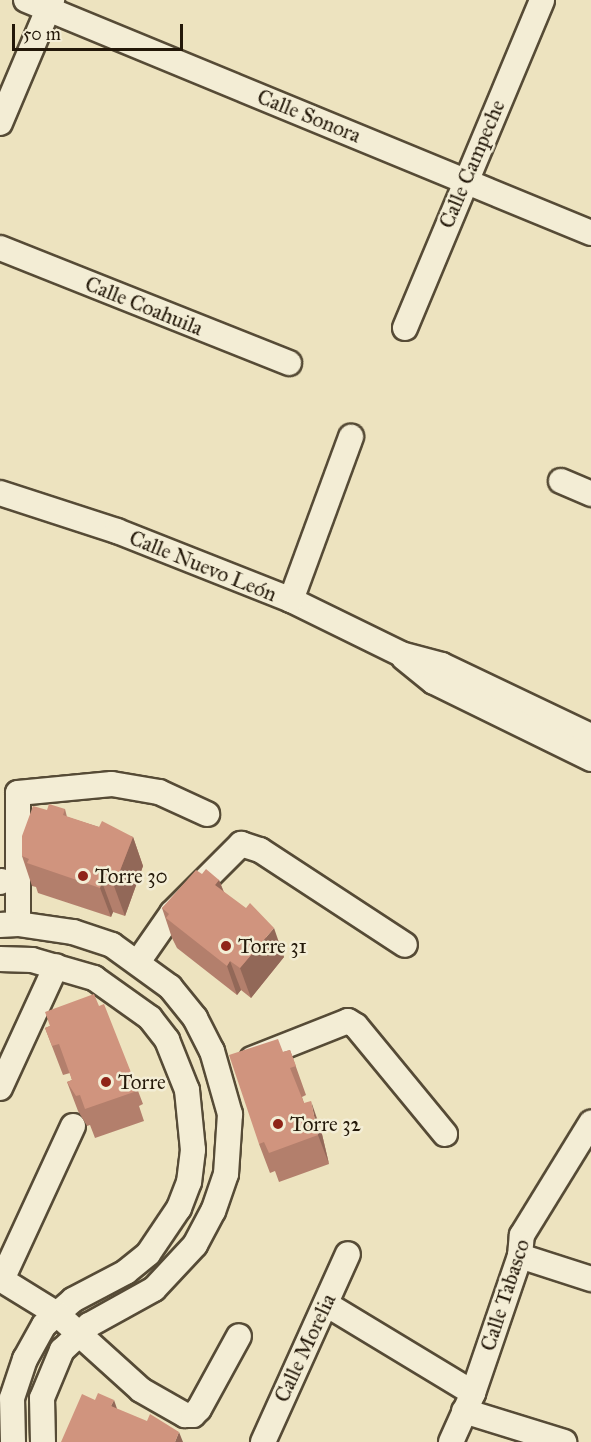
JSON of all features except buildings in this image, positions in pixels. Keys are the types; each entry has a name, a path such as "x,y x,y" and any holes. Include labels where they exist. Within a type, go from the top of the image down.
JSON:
{"street":[{"name":"Calle Sonora","path":"26,0 50,4 591,233"},
{"name":"Calle Campeche","path":"405,328 464,181 542,0"},
{"path":"0,123 50,4"},
{"name":"Calle Coahuila","path":"0,248 288,363"},
{"path":"291,600 351,437"},
{"path":"561,481 591,494"},
{"name":"Calle Nuevo León","path":"0,493 117,531 291,600 400,654 442,665 591,736"},
{"name":"Calle Nuevo León","path":"400,654 434,682 591,759"},
{"path":"42,1442 42,1398 50,1372 62,1350 80,1333 154,1288 195,1245 216,1202 231,1142 230,1114 220,1073 195,1018 170,987 112,945 73,932 9,924 18,793 112,784 159,792 207,814"},
{"path":"138,962 180,904 241,844 260,849 405,945"},
{"path":"94,978 112,945"},
{"path":"0,959 32,960 94,978 150,1018 167,1040 187,1090 193,1150 189,1182 165,1233 126,1272 74,1300 44,1325 25,1359 12,1398 14,1442"},
{"path":"0,1088 56,966"},
{"path":"220,1073 348,1021 356,1026 444,1134"},
{"name":"Calle Tabasco","path":"451,1442 468,1402 520,1256 522,1236 591,1123"},
{"path":"73,1126 2,1280 57,1314 141,1390 185,1415 193,1415 200,1408 239,1336"},
{"name":"Calle Morelia","path":"262,1442 348,1254"},
{"path":"520,1256 591,1279"},
{"path":"326,1304 468,1402 564,1442"}],"place":[{"name":"Torre 30","path":"83,876"},
{"name":"Torre 31","path":"226,946"},
{"name":"Torre","path":"106,1082"},
{"name":"Torre 32","path":"278,1124"}]}
